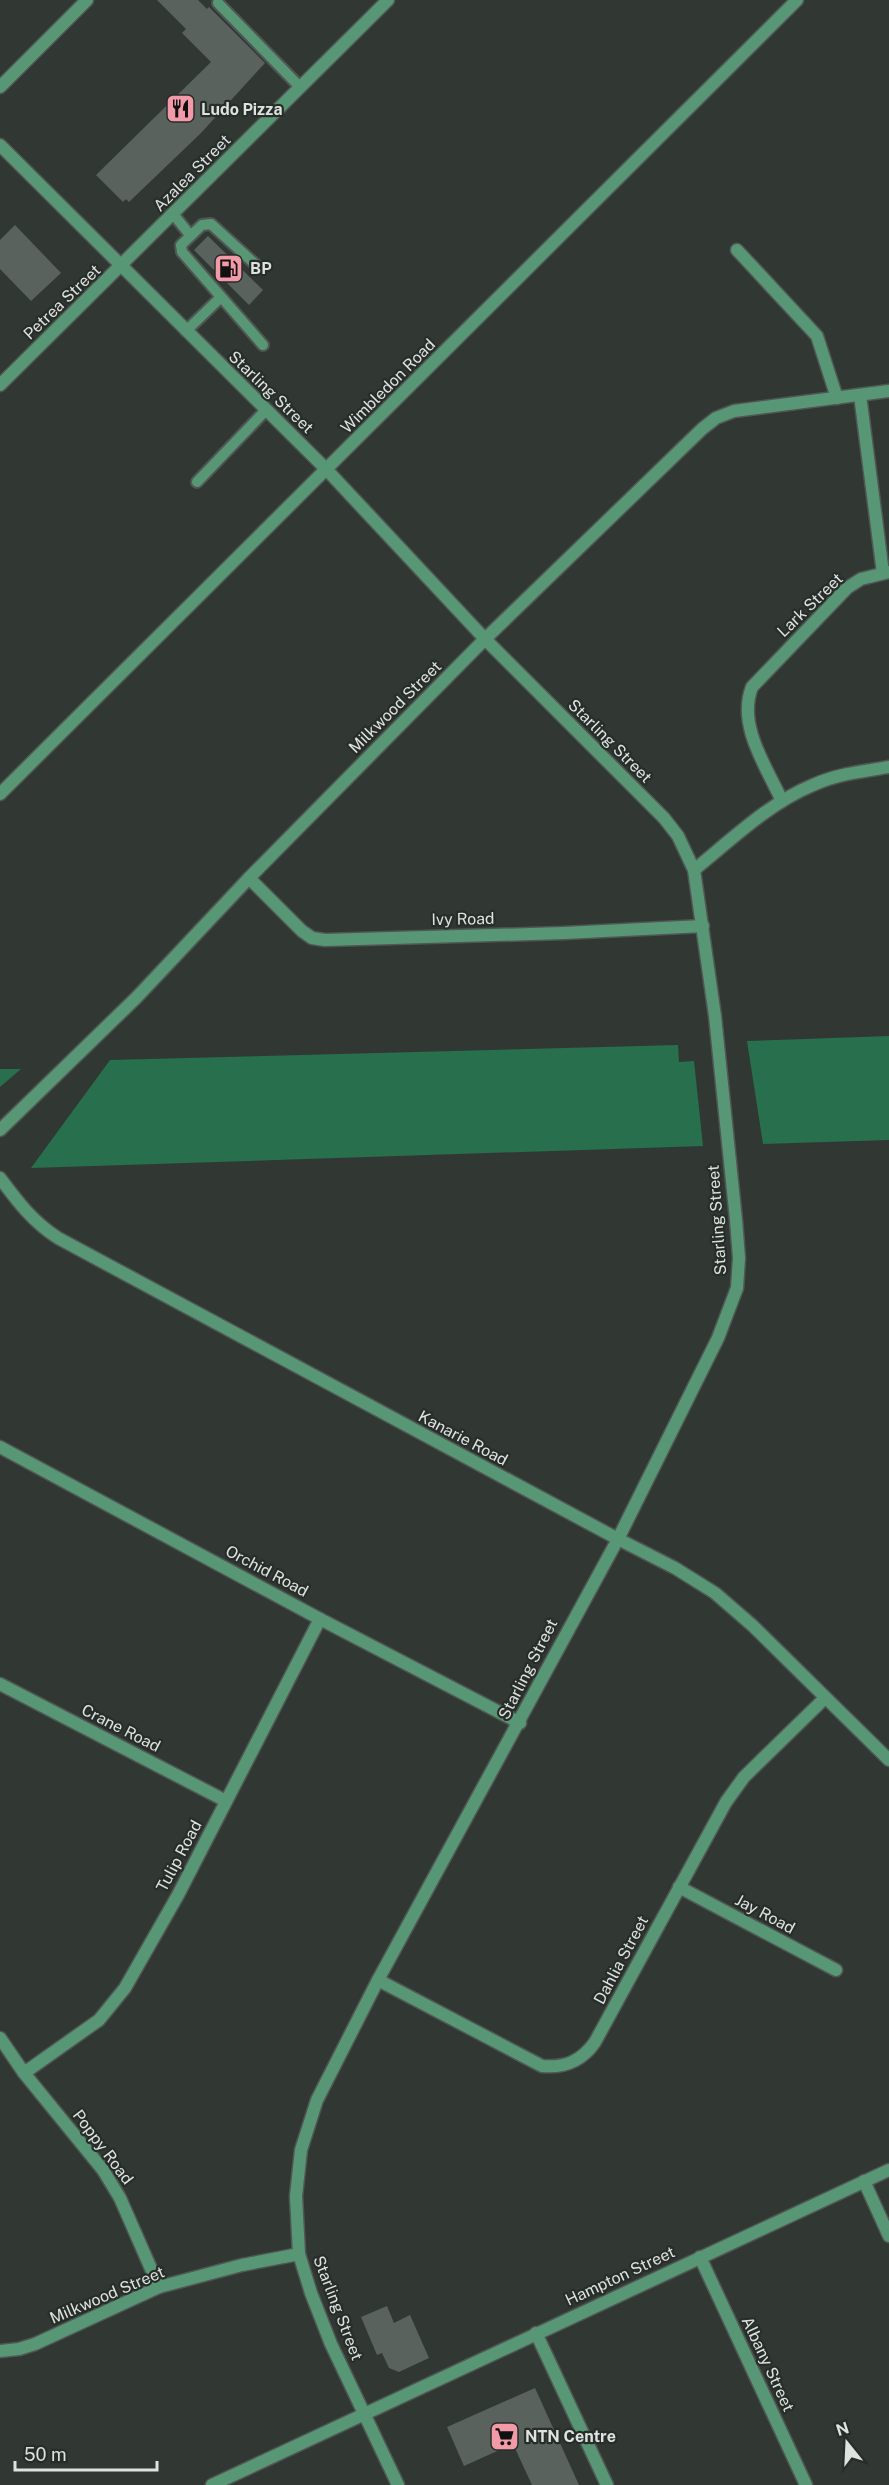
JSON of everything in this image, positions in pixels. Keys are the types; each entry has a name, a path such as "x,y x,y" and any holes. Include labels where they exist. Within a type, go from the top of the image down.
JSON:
{"street":[{"path":"0,87 87,0"},
{"name":"Azalea Street","path":"121,267 388,0"},
{"name":"Wimbledon Road","path":"0,794 797,0"},
{"name":"Starling Street","path":"0,145 327,470 485,639 664,819 678,836 694,870 703,926 736,1220 739,1258 737,1288 718,1338 618,1539 569,1626 520,1723 378,1980 317,2100 301,2150 296,2196 299,2254 331,2344 398,2485"},
{"path":"737,250 818,336 837,398"},
{"name":"Petrea Street","path":"0,385 121,267"},
{"name":"Milkwood Street","path":"0,1130 137,997 249,878 485,639 702,429 716,418 734,411 889,392"},
{"name":"Lark Street","path":"782,801 751,732 747,716 747,701 752,687 847,588 861,579 886,573 861,395"},
{"path":"694,870 782,801 823,781 889,767"},
{"name":"Ivy Road","path":"249,878 302,931 312,938 325,940 564,933 703,926"},
{"name":"Kanarie Road","path":"0,1178 27,1214 38,1225 58,1238 675,1568 715,1593 753,1626 889,1760"},
{"name":"Orchid Road","path":"0,1447 320,1619 520,1723"},
{"name":"Tulip Road","path":"24,2073 99,2020 112,2007 125,1988 172,1905 320,1619"},
{"name":"Crane Road","path":"0,1684 226,1802"},
{"name":"Dahlia Street","path":"378,1980 542,2066 560,2067 582,2058 595,2042 726,1802 744,1777 825,1698"},
{"name":"Jay Road","path":"679,1887 836,1970"},
{"name":"Poppy Road","path":"0,2038 24,2073 103,2170 120,2198 159,2288"},
{"name":"Hampton Street","path":"212,2485 889,2170"},
{"path":"864,2181 889,2236"},
{"name":"Milkwood Street","path":"0,2351 35,2344 159,2288 242,2265 299,2254"},
{"name":"Albany Street","path":"700,2257 806,2485"},
{"path":"536,2333 607,2485"}],"lane":[{"path":"218,3 300,87"},
{"path":"174,215 190,235"},
{"path":"255,264 211,224 202,225 190,235 180,249 263,345"},
{"path":"186,331 220,298"},
{"path":"197,482 266,410"}],"green space":[{"path":"889,1036 889,1140 763,1144 747,1041"},
{"path":"678,1045 679,1062 694,1061 703,1146 31,1168 110,1060"},
{"path":"0,1069 21,1069 0,1087"}],"building":[{"path":"157,0 198,0 207,9 209,7 265,63 201,133 129,202 126,199 123,202 96,175 211,62 182,33 186,29"},
{"path":"15,225 61,273 31,301 0,269 0,240"},
{"path":"208,236 263,290 249,305 194,250"},
{"path":"387,2306 394,2323 410,2315 429,2358 399,2372 389,2368 382,2353 377,2355 361,2317"},
{"name":"NTN Centre","path":"535,2388 579,2485 532,2485 513,2444 464,2466 447,2427"}],"place":[{"name":"Ludo Pizza","path":"180,109"},
{"name":"BP","path":"229,268"},
{"name":"NTN Centre","path":"504,2436"}]}
